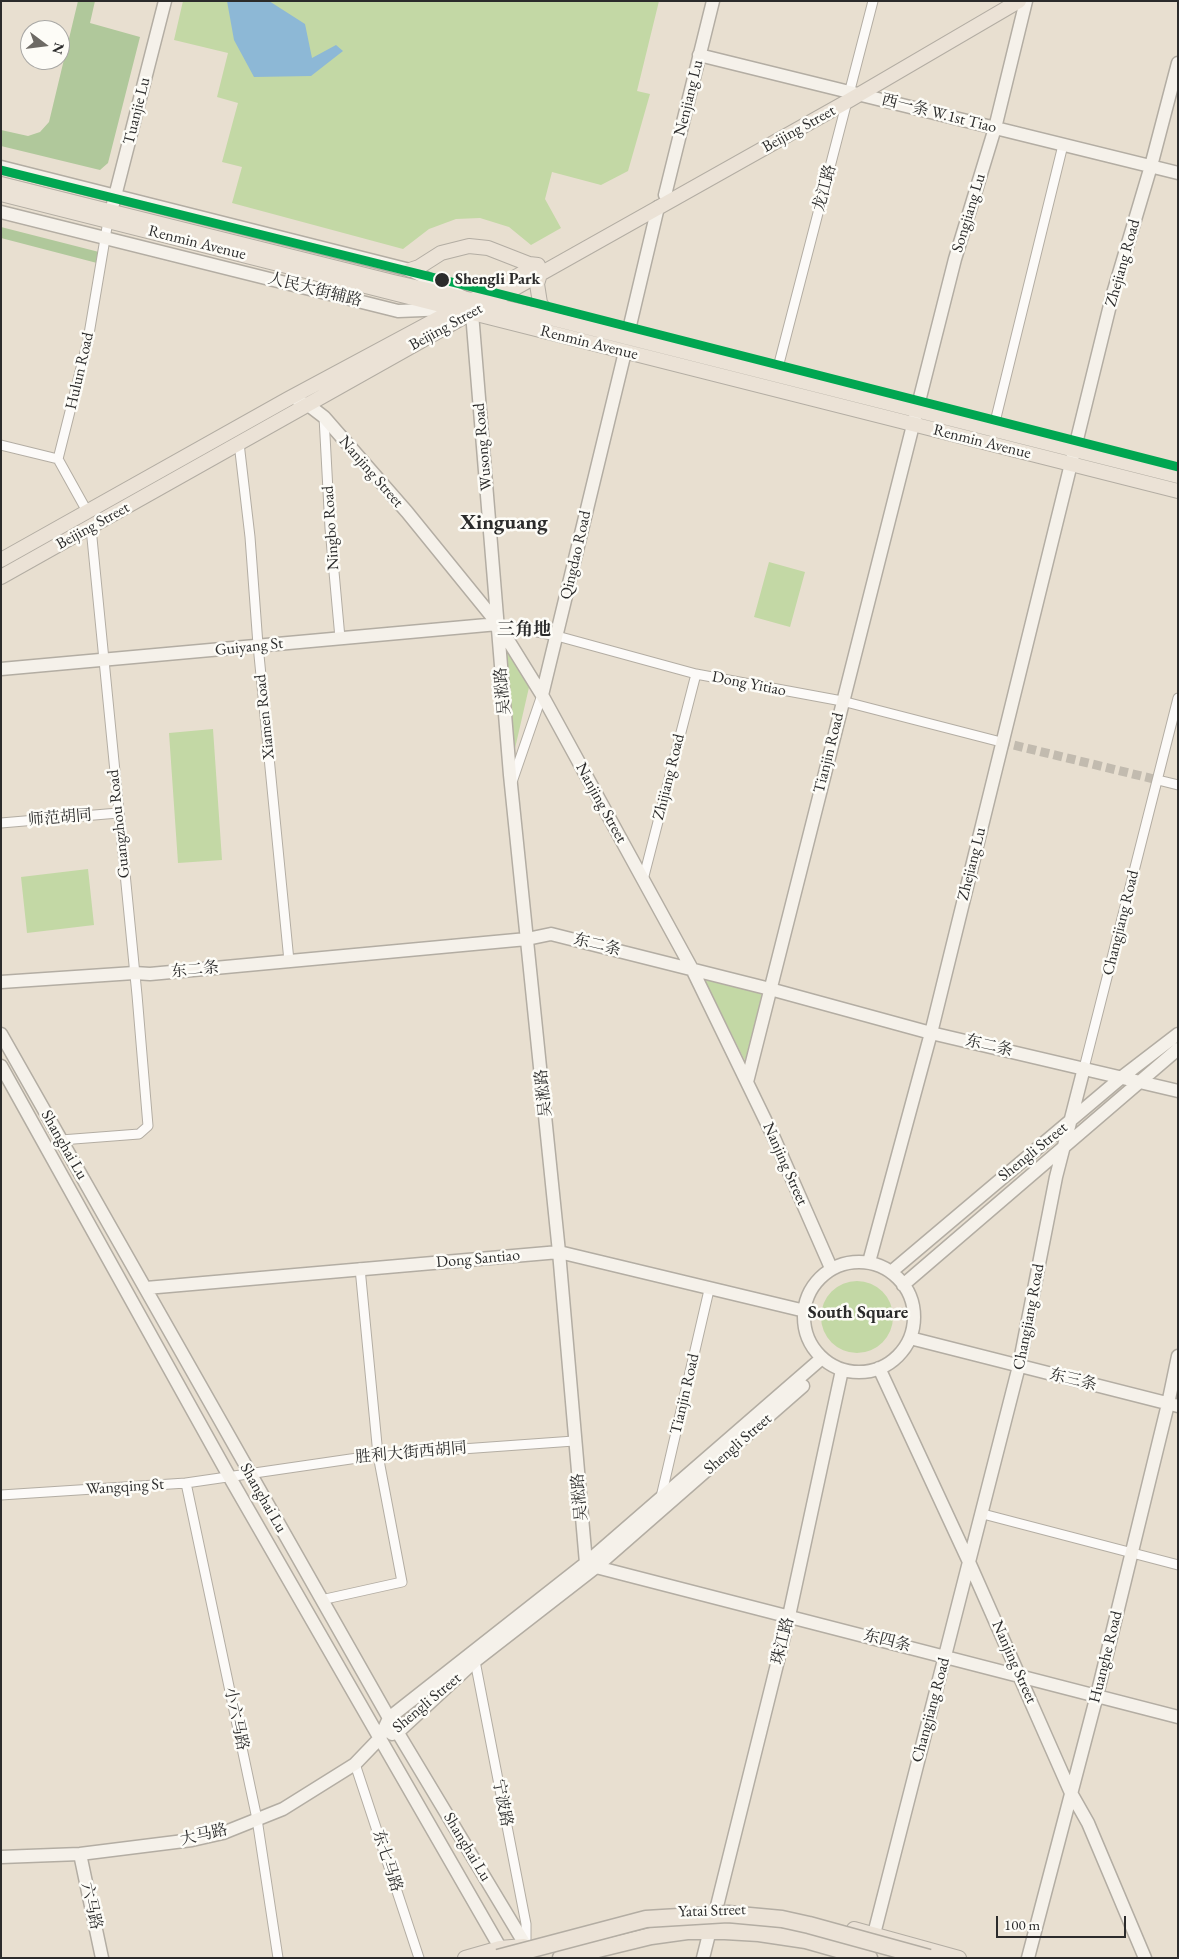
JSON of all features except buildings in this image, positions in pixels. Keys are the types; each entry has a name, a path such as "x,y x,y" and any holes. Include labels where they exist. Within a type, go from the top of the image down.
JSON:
{"highway":[{"path":"502,1954 646,1919 728,1914 782,1919 810,1925 929,1958"},
{"path":"561,1958 620,1942 687,1931 759,1932 806,1940 858,1958"},
{"path":"847,1954 869,1958"}],"main road":[{"name":"Tuanjie Lu","path":"110,216 165,1"},
{"name":"Nenjiang Lu","path":"665,194 713,1"},
{"name":"Beijing Street","path":"472,307 488,304 539,270 665,194 853,95 1001,1"},
{"name":"Beijing Street","path":"1,577 91,528 472,307 658,207 1019,1"},
{"name":"Songjiang Lu","path":"915,425 955,259 995,128 1026,1"},
{"name":"西一条 W.1st Tiao","path":"699,55 853,95 1178,173"},
{"name":"Zhejiang Road","path":"1071,464 1112,297 1152,166 1178,63"},
{"path":"1,167 410,270 472,307"},
{"name":"Renmin Avenue","path":"1,184 110,216 455,309 472,307"},
{"name":"Renmin Avenue","path":"1,194 110,216 472,307 625,352 1178,491"},
{"path":"627,338 658,207"},
{"name":"人民大街辅路","path":"1,212 398,311 455,309"},
{"path":"410,270 419,267 441,253 469,246 488,248 529,264 539,270 537,284 540,302 550,318"},
{"name":"Renmin Avenue","path":"488,304 1178,476"},
{"name":"Wusong Road","path":"472,307 498,624"},
{"name":"Beijing Street","path":"1,560 88,513 288,399 455,309"},
{"name":"Qingdao Road","path":"542,695 625,352"},
{"name":"Nanjing Street","path":"288,399 307,404 324,417 407,512 498,624 542,695 692,969 747,1082 831,1268"},
{"name":"Tianjin Road","path":"747,1082 842,701 915,425"},
{"name":"Zhejiang Lu","path":"869,1262 932,1032 1001,742 1071,464"},
{"name":"Guiyang St","path":"1,669 498,624"},
{"name":"吴淞路","path":"498,624 511,786 559,1252 574,1441 591,1565"},
{"name":"东二条","path":"1,982 134,973 150,974 527,939 551,934 932,1032 1178,1092"},
{"name":"Shanghai Lu","path":"1,1034 146,1288 248,1472 524,1952"},
{"name":"Shengli Street","path":"890,1272 1122,1077 1178,1034"},
{"name":"Shengli Street","path":"903,1285 1178,1049"},
{"name":"Shanghai Lu","path":"1,1066 6,1083 502,1954"},
{"name":"Changjiang Road","path":"874,1934 983,1514 1019,1366 1063,1148 1084,1068"},
{"name":"Dong Santiao","path":"146,1288 559,1252 805,1312"},
{"path":"848,1262 869,1262 890,1272 903,1285 913,1311 910,1338 895,1358 880,1368 855,1372 842,1370 825,1361 803,1327 805,1312 814,1282 831,1268 848,1262"},
{"name":"东三条","path":"910,1338 1173,1405"},
{"name":"Huanghe Road","path":"1028,1958 1097,1694 1131,1553 1173,1405 1178,1356"},
{"name":"Shengli Street","path":"380,1738 389,1718 591,1565 661,1497 825,1361"},
{"name":"Shengli Street","path":"380,1738 398,1732 475,1661 591,1565 825,1361"},
{"name":"Nanjing Street","path":"880,1368 969,1562 1071,1793 1088,1823 1145,1958"},
{"name":"珠江路","path":"716,1910 789,1616 842,1370"},
{"name":"东四条","path":"591,1565 1097,1694 1178,1717"},
{"name":"大马路","path":"1,1856 80,1854 192,1840 223,1833 283,1809 355,1764 380,1738"},
{"name":"六马路","path":"80,1854 102,1958"},
{"name":"Yatai Street","path":"464,1958 524,1952 634,1918 676,1911 762,1910 788,1913 874,1934 959,1958"},
{"path":"704,1958 710,1934"},
{"name":"Yatai Street","path":"577,1958 631,1942 710,1934 778,1939 847,1954"}],"street":[{"name":"龙江路","path":"776,375 853,95 874,1"},
{"path":"993,430 1063,145"},
{"name":"Hulun Road","path":"58,459 88,340 104,237 110,216"},
{"name":"Ningbo Road","path":"324,417 330,528 340,638"},
{"name":"Xiamen Road","path":"239,443 250,537 258,645 289,961"},
{"path":"1,444 58,459 88,513"},
{"name":"Guangzhou Road","path":"61,1140 139,1134 145,1131 148,1121 102,661 91,528"},
{"name":"Dong Yitiao","path":"498,624 557,636 696,674 842,701 1001,742"},
{"name":"Zhijiang Road","path":"643,880 696,674"},
{"name":"Qingdao Road","path":"511,786 542,695"},
{"name":"Changjiang Road","path":"1084,1068 1178,698"},
{"path":"1158,780 1178,785"},
{"name":"师范胡同","path":"1,823 118,813"},
{"path":"321,1600 402,1582 378,1455 360,1268"},
{"name":"Tianjin Road","path":"661,1497 710,1290"},
{"name":"胜利大街西胡同","path":"248,1472 378,1455 574,1441"},
{"name":"Wangqing St","path":"1,1495 186,1483 248,1472"},
{"name":"小六马路","path":"186,1483 258,1819 278,1958"},
{"path":"983,1514 1178,1565"},
{"name":"宁波路","path":"475,1661 526,1924 524,1952"},
{"name":"东七马路","path":"355,1764 419,1958"}],"green space":[{"path":"78,1 95,1 90,23 140,37 108,163 100,170 1,146 1,130 28,136 40,132 49,122 61,70 70,70 70,34"},
{"name":"Shengli Park","path":"183,1 659,1 637,91 650,94 628,171 601,185 552,172 545,199 561,228 531,245 509,227 480,218 456,219 429,229 403,249 232,203 242,167 222,162 238,103 217,97 228,53 174,40"},
{"path":"1,227 99,252 97,263 1,238"},
{"path":"769,562 805,572 790,627 754,617"},
{"path":"499,630 530,683 513,757"},
{"path":"213,729 222,860 178,863 169,733"},
{"path":"88,869 94,925 27,933 21,877"},
{"path":"704,979 762,994 745,1061"},
{"path":"857,1281 877,1287 887,1297 893,1317 887,1337 877,1347 857,1353 837,1347 827,1337 821,1317 827,1297 837,1287"}],"water":[{"path":"227,1 269,1 305,24 312,58 336,45 343,51 311,76 254,77 234,40"}],"tunnel":[{"path":"1001,742 1158,780"}],"transit line":[{"path":"1,170 496,293 1178,467"}],"place":[{"name":"Shengli Park","path":"442,280"}],"district":[{"name":"Xinguang","path":"504,523"},
{"name":"三角地","path":"524,630"},
{"name":"South Square","path":"858,1313"}]}
